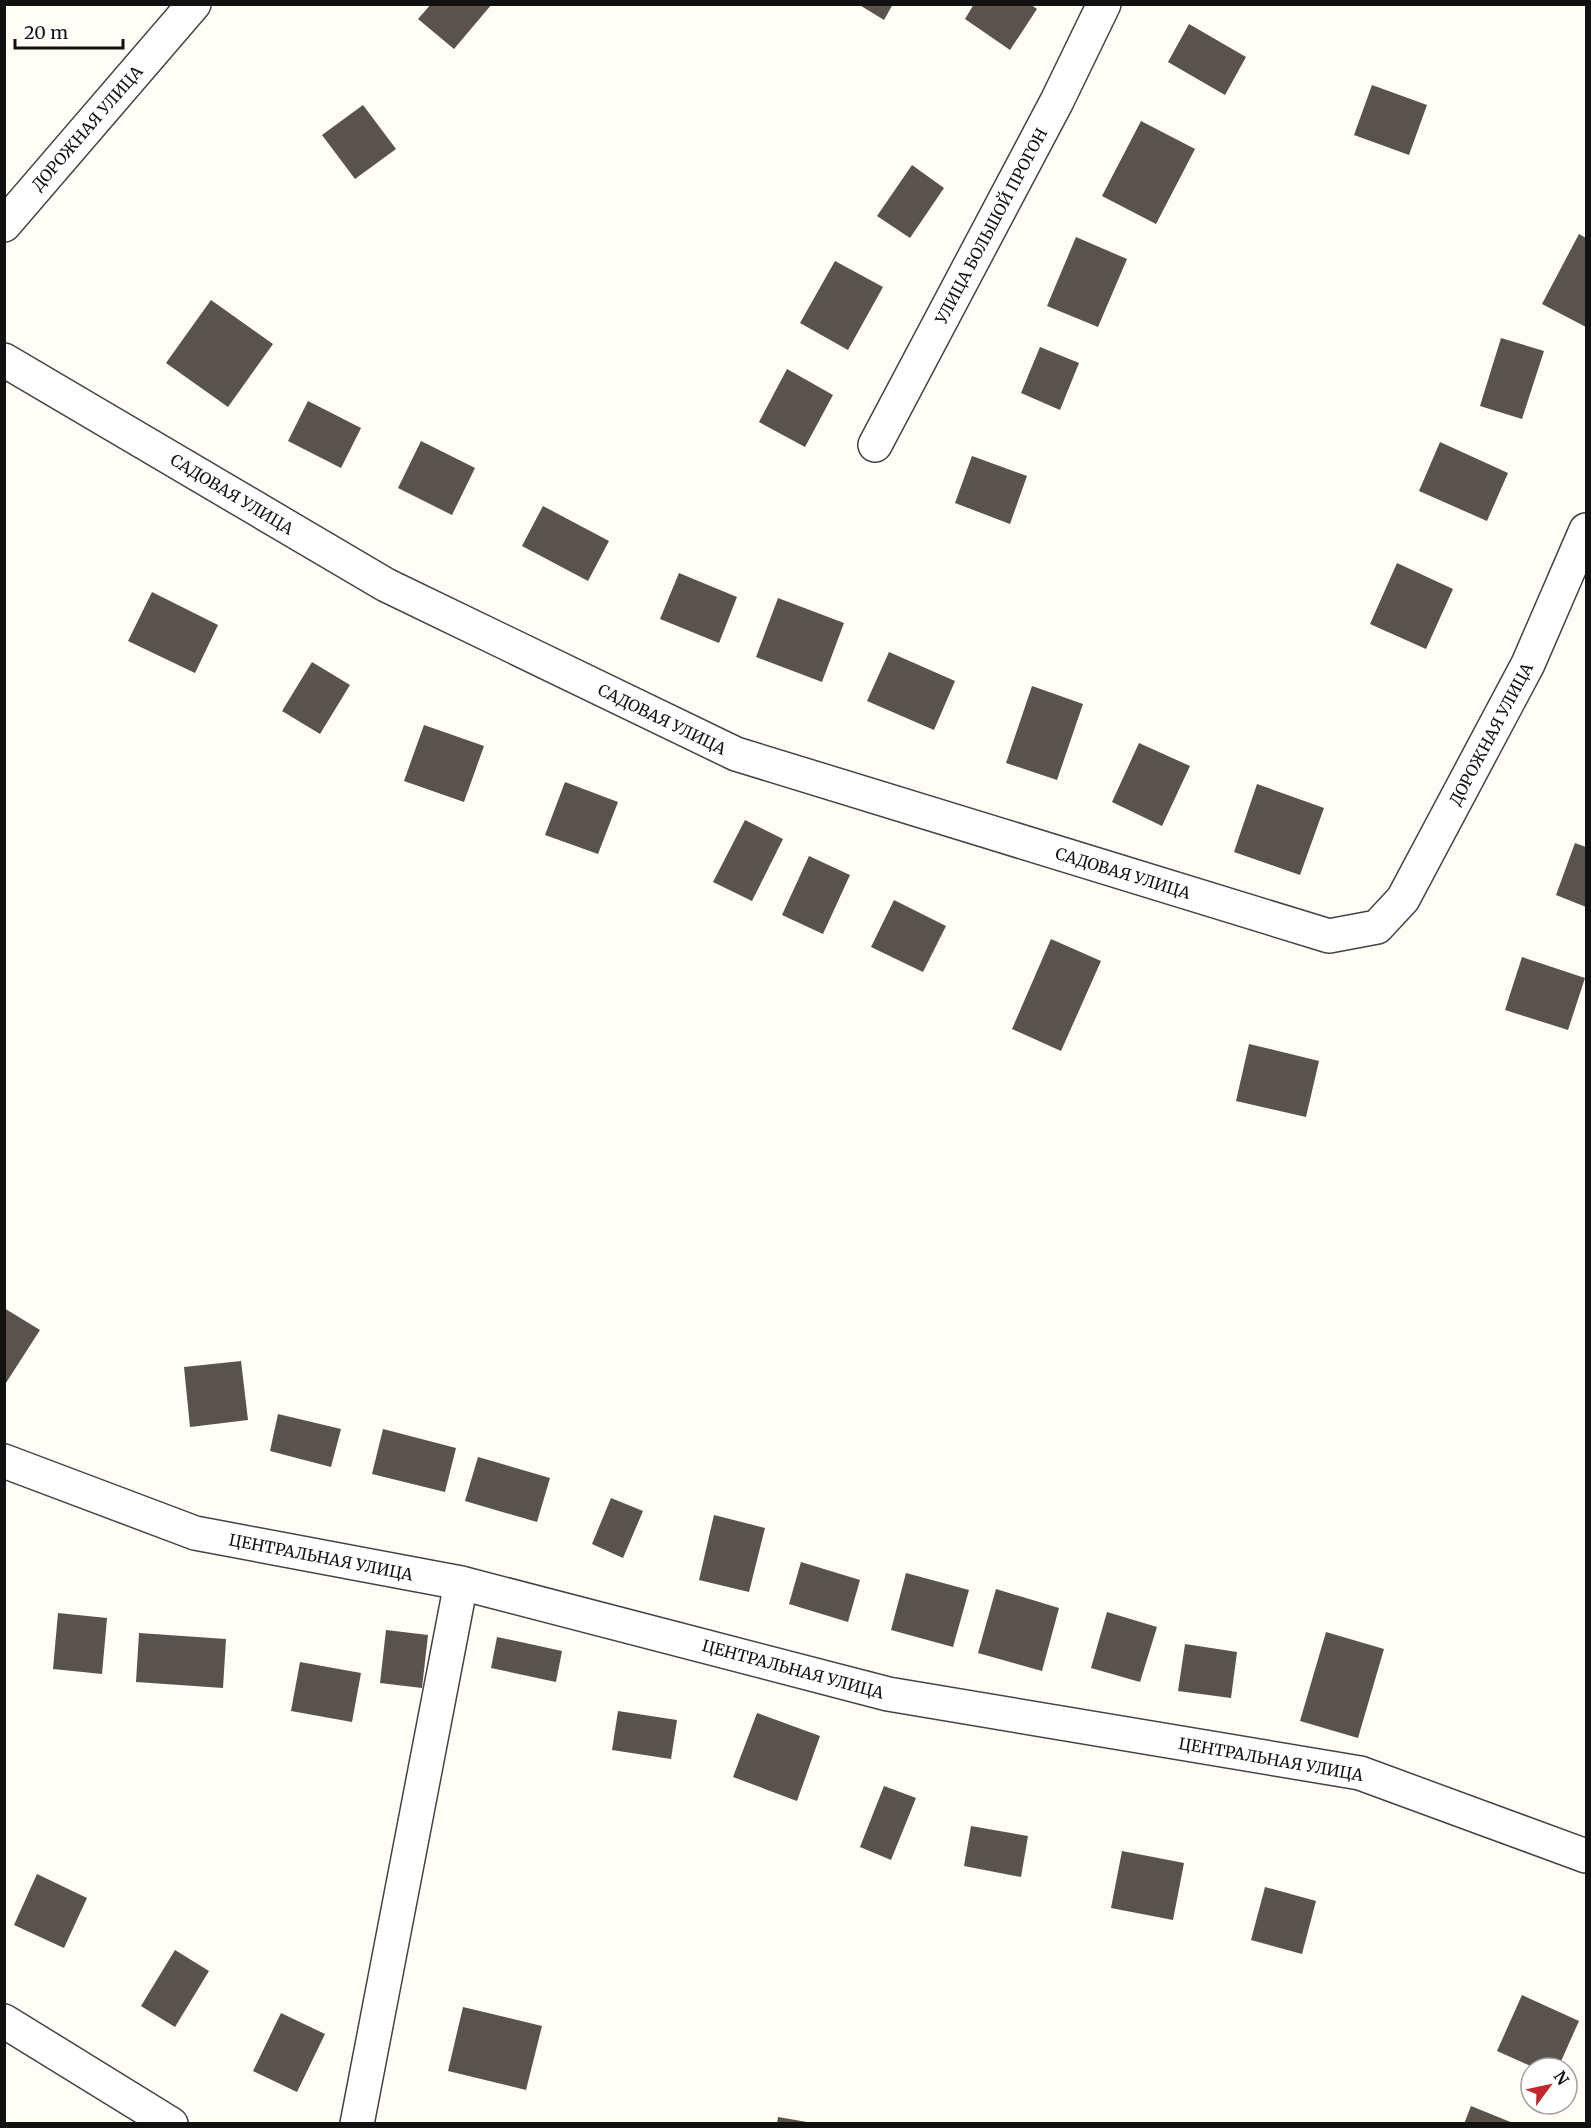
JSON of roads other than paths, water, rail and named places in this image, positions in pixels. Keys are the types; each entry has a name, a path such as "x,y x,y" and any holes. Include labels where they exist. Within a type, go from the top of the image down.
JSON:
{"street":[{"name":"ДОРОЖНАЯ УЛИЦА","path":"4,225 194,4"},
{"name":"УЛИЦА БОЛЬШОЙ ПРОГОН","path":"875,446 1057,101 1104,4"},
{"name":"САДОВАЯ УЛИЦА","path":"4,360 386,585 736,754 1329,936 1377,927"},
{"name":"ДОРОЖНАЯ УЛИЦА","path":"1377,927 1403,899 1528,664 1587,530"},
{"name":"ЦЕНТРАЛЬНАЯ УЛИЦА","path":"4,1461 195,1533 461,1583 888,1694 1360,1773 1587,1856"},
{"path":"357,2124 461,1583"},
{"path":"4,2021 171,2124"}]}
